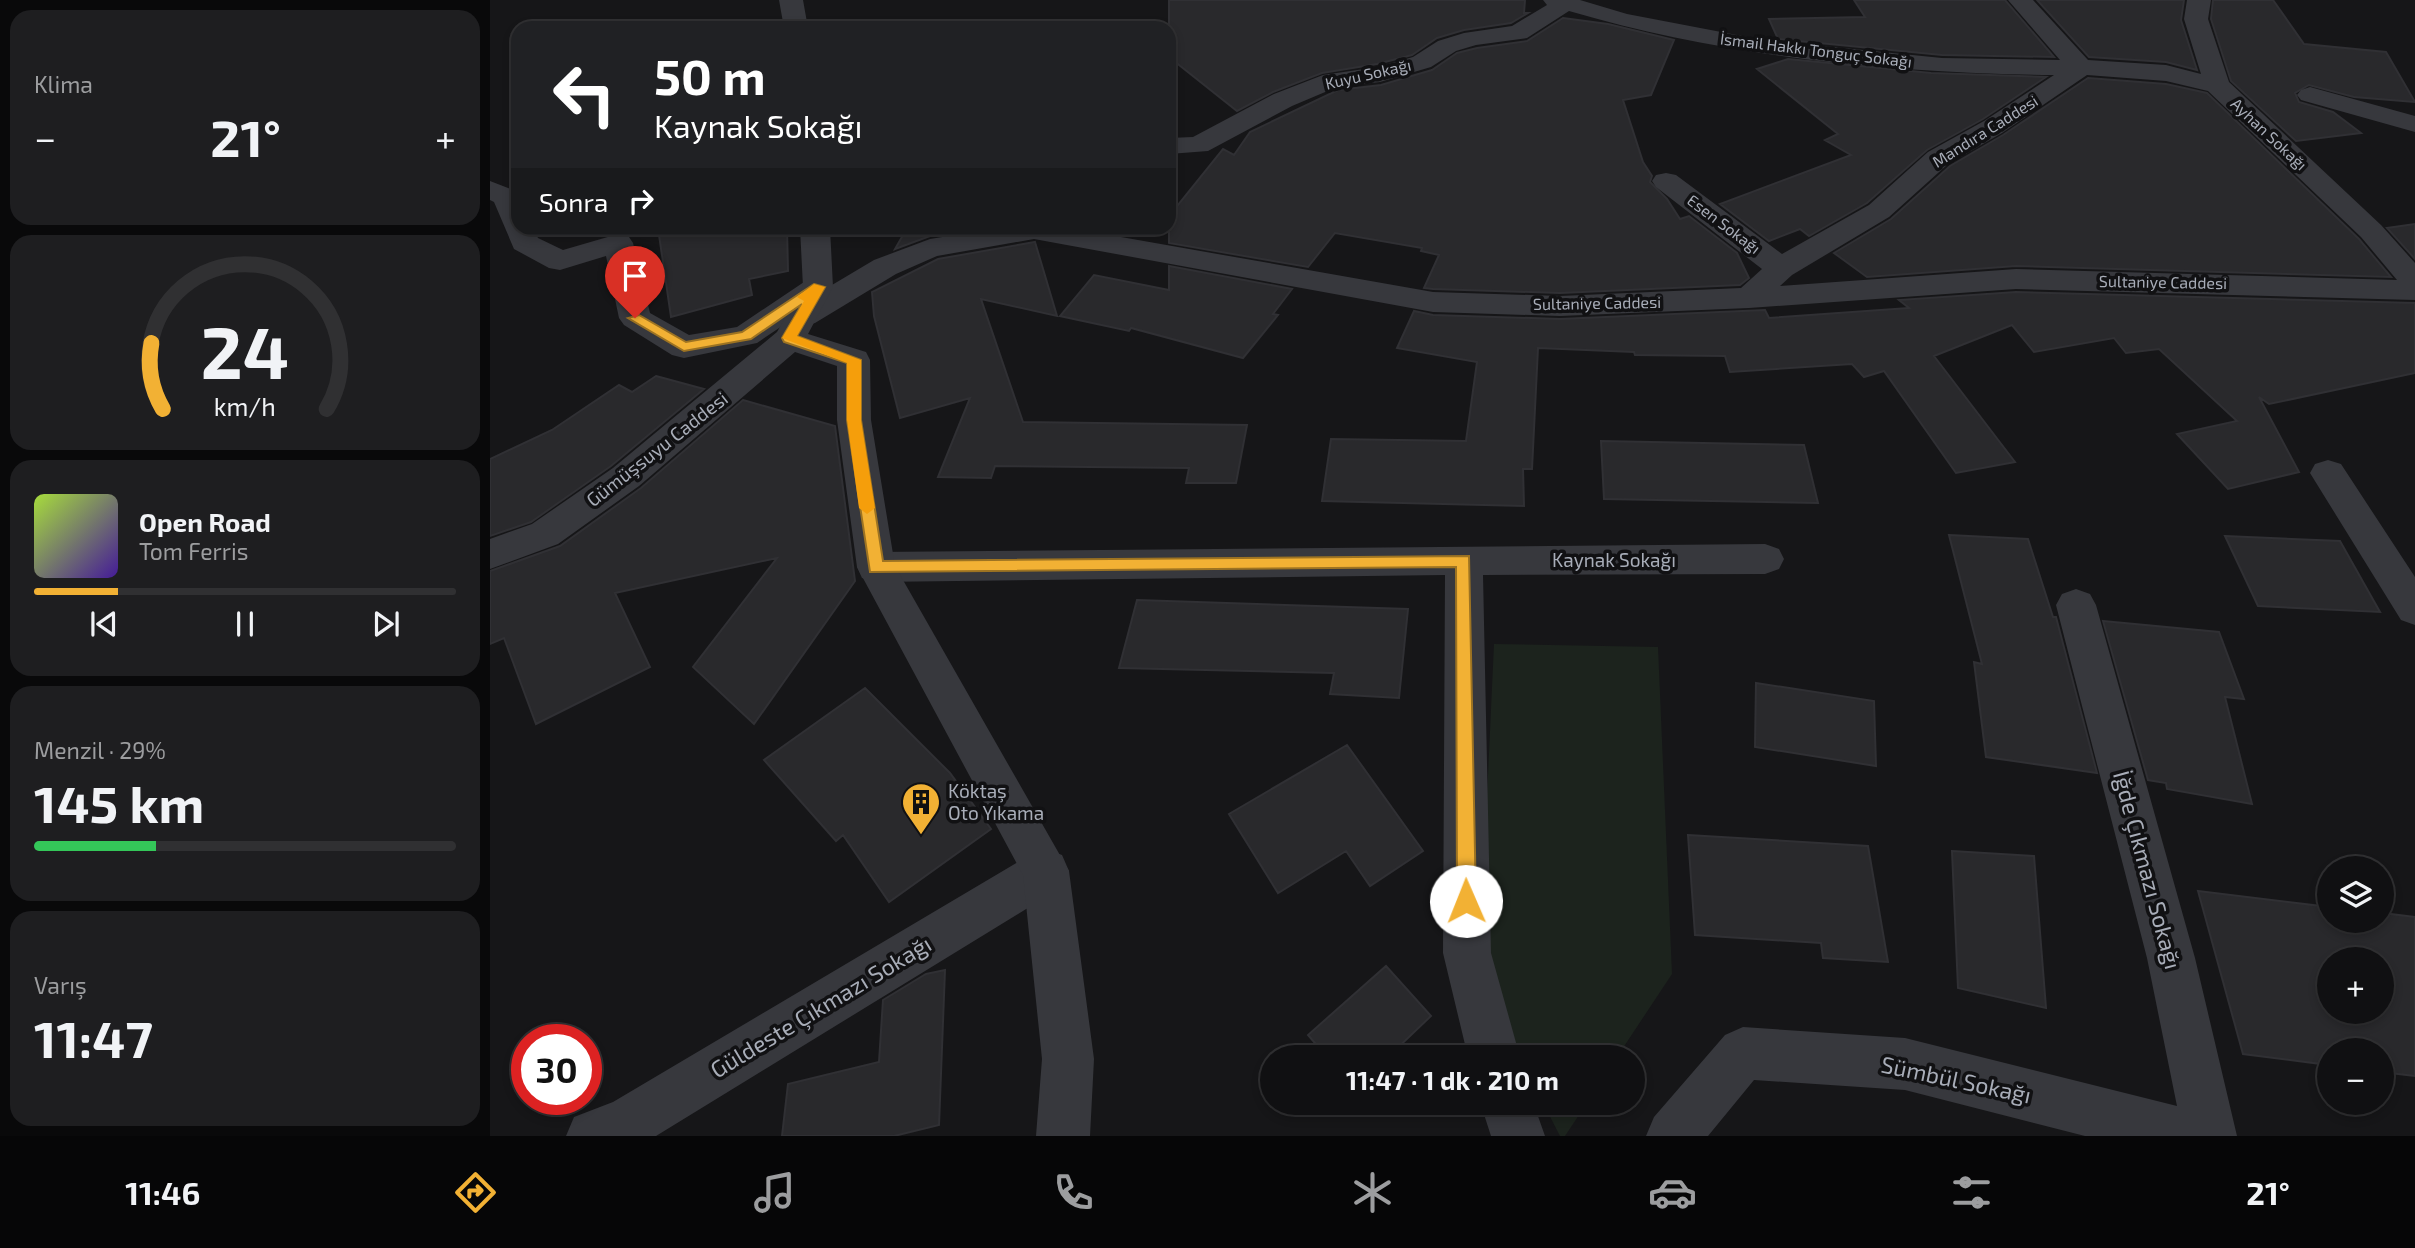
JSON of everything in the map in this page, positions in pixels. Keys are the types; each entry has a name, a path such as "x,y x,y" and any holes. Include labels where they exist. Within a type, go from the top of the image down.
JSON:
{"street":[{"path":"791,0 795,21"},
{"path":"2199,0 2196,19 2217,85"},
{"path":"2019,1 2081,68"},
{"name":"İsmail Hakkı Tonguç Sokağı","path":"1561,2 1624,20 1763,47 1942,66 2081,68"},
{"name":"Kuyu Sokağı","path":"1176,146 1198,145 1283,100 1332,80 1380,74 1422,62 1447,46 1474,38 1518,33 1561,2"},
{"name":"Ayhan Sokağı","path":"2081,68 2166,73 2217,85 2371,231 2415,282"},
{"name":"Mandıra Caddesi","path":"1749,298 1782,268 1879,211 1938,158 1993,127 2081,68"},
{"path":"2310,95 2415,124"},
{"name":"Esen Sokağı","path":"1666,181 1782,268"},
{"path":"490,189 506,197 511,210"},
{"path":"522,235 525,243 560,261 618,243 635,318 684,347 746,336 804,314"},
{"path":"804,314 814,235"},
{"name":"Sultaniye Caddesi","path":"804,314 885,267 930,248 1005,235"},
{"name":"Sultaniye Caddesi","path":"1062,235 1433,302 1560,306 1749,298 2016,279 2415,290"},
{"path":"804,314 854,360 854,420 876,567 1045,871 1068,1059 1063,1136"},
{"name":"Gümüşsuyu Caddesi","path":"490,554 545,534 626,477 749,376 804,314"},
{"path":"2328,473 2415,609"},
{"name":"Kaynak Sokağı","path":"876,567 1765,559"},
{"path":"1464,560 1467,953 1491,1045"},
{"name":"İğde Çıkmazı Sokağı","path":"2076,605 2171,958 2210,1136"},
{"name":"Güldeste Çıkmazı Sokağı","path":"593,1136 628,1123 1045,871"},
{"name":"Sümbül Sokağı","path":"1673,1136 1743,1053 1905,1064 2190,1136"},
{"path":"1511,1115 1518,1136"}],"shaded area":[{"path":"1494,644 1658,647 1672,974 1625,1045 1515,1045 1479,972"},
{"path":"1549,1115 1579,1115 1565,1136 1560,1136"}],"building":[{"path":"1169,0 1525,0 1524,13 1528,13 1511,23 1464,30 1437,38 1412,55 1322,73 1273,92 1237,111 1176,63 1176,21 1169,21"},
{"path":"1854,0 2005,0 2054,57 1942,55 1778,39 1769,19 1865,17"},
{"path":"2037,0 2184,0 2181,20 2197,70 2166,62 2089,57"},
{"path":"2213,0 2273,0 2304,44 2386,52 2415,102 2354,97 2309,85 2295,93 2299,102 2333,112 2361,133 2296,141 2231,81 2211,19"},
{"path":"1563,18 1608,24 1674,40 1651,95 1623,100 1643,162 1652,176 1650,182 1667,199 1680,219 1689,216 1737,253 1749,278 1740,285 1560,293 1433,289 1424,288 1439,255 1421,251 1422,248 1335,233 1308,267 1169,243 1169,235 1176,235 1176,207 1223,149 1234,155 1250,132 1338,90 1381,85 1432,70 1457,53 1527,41"},
{"path":"1788,59 1931,73 2046,77 1983,119 1927,150 1867,203 1809,236 1800,229 1769,241 1720,204 1851,155 1825,140 1838,134 1757,69"},
{"path":"2088,78 2166,84 2207,93 2359,239 2391,277 2016,266 1867,277 1834,253 1891,219 1950,166 2003,135"},
{"path":"2415,224 2415,259 2387,228"},
{"path":"659,235 787,235 788,271 749,279 752,295 671,317"},
{"path":"903,235 937,235 930,236 895,249"},
{"path":"1035,242 1057,316 981,299 1023,422 1247,425 1236,483 1186,483 1189,468 995,466 991,478 938,477 970,398 900,418 874,316 872,292 938,259"},
{"path":"1169,266 1292,289 1273,314 1278,315 1243,358 1131,328 1129,331 1060,316 1094,275 1169,290"},
{"path":"2016,292 2415,303 2415,373 2269,404 2259,397 2299,472 2228,489 2177,434 2237,421 2159,349 2126,353 2114,338 2034,352 2012,325 1934,356 2015,462 1956,473 1884,371 1864,377 1852,364 1730,372 1725,356 1635,355 1634,352 1538,348 1532,469 1523,469 1524,506 1322,501 1331,439 1466,441 1477,362 1397,348 1414,311 1433,315 1560,319 1765,310 1769,318 1909,308 1899,300"},
{"path":"656,376 704,389 611,466 531,522 490,536 490,459 552,430 619,385 632,392"},
{"path":"743,400 835,426 855,581 754,724 693,667 777,558 615,593 650,667 536,724 504,638 490,644 490,571 560,546 641,488"},
{"path":"1601,441 1804,445 1818,503 1604,499"},
{"path":"1949,535 2028,539 2053,617 2056,617 2097,773 1986,757 1974,662 1982,664"},
{"path":"2225,536 2340,541 2380,612 2258,606"},
{"path":"1137,600 1408,609 1399,698 1330,694 1334,673 1119,668"},
{"path":"2103,621 2219,632 2244,699 2225,697 2252,804 2167,789 2166,783 2148,780"},
{"path":"1756,683 1874,701 1876,766 1755,747"},
{"path":"865,688 950,773 991,829 889,902 843,835 836,841 764,760"},
{"path":"1347,745 1423,851 1370,886 1346,851 1278,893 1229,814"},
{"path":"1688,835 1868,846 1888,962 1823,958 1821,943 1695,935"},
{"path":"1952,851 2034,856 2046,1008 1958,988"},
{"path":"2198,891 2317,906 2317,933 2394,933 2394,914 2415,917 2415,1076 2394,1073 2394,1038 2317,1038 2317,1063 2243,1054"},
{"path":"1386,966 1431,1016 1401,1045 1317,1045 1308,1035"},
{"path":"945,970 939,1125 894,1136 782,1136 788,1084 879,1062 883,1000 926,974"}],"slow traffic":[{"path":"804,297 818,287 804,316 789,338 854,360 854,420 867,508"}],"place":[{"name":"Köktaş Oto Yıkama","path":"921,836"}],"route":[{"path":"635,318 684,347 746,336 818,287 804,316 789,338 854,360 854,420 876,567 1464,560 1466,901"}]}
